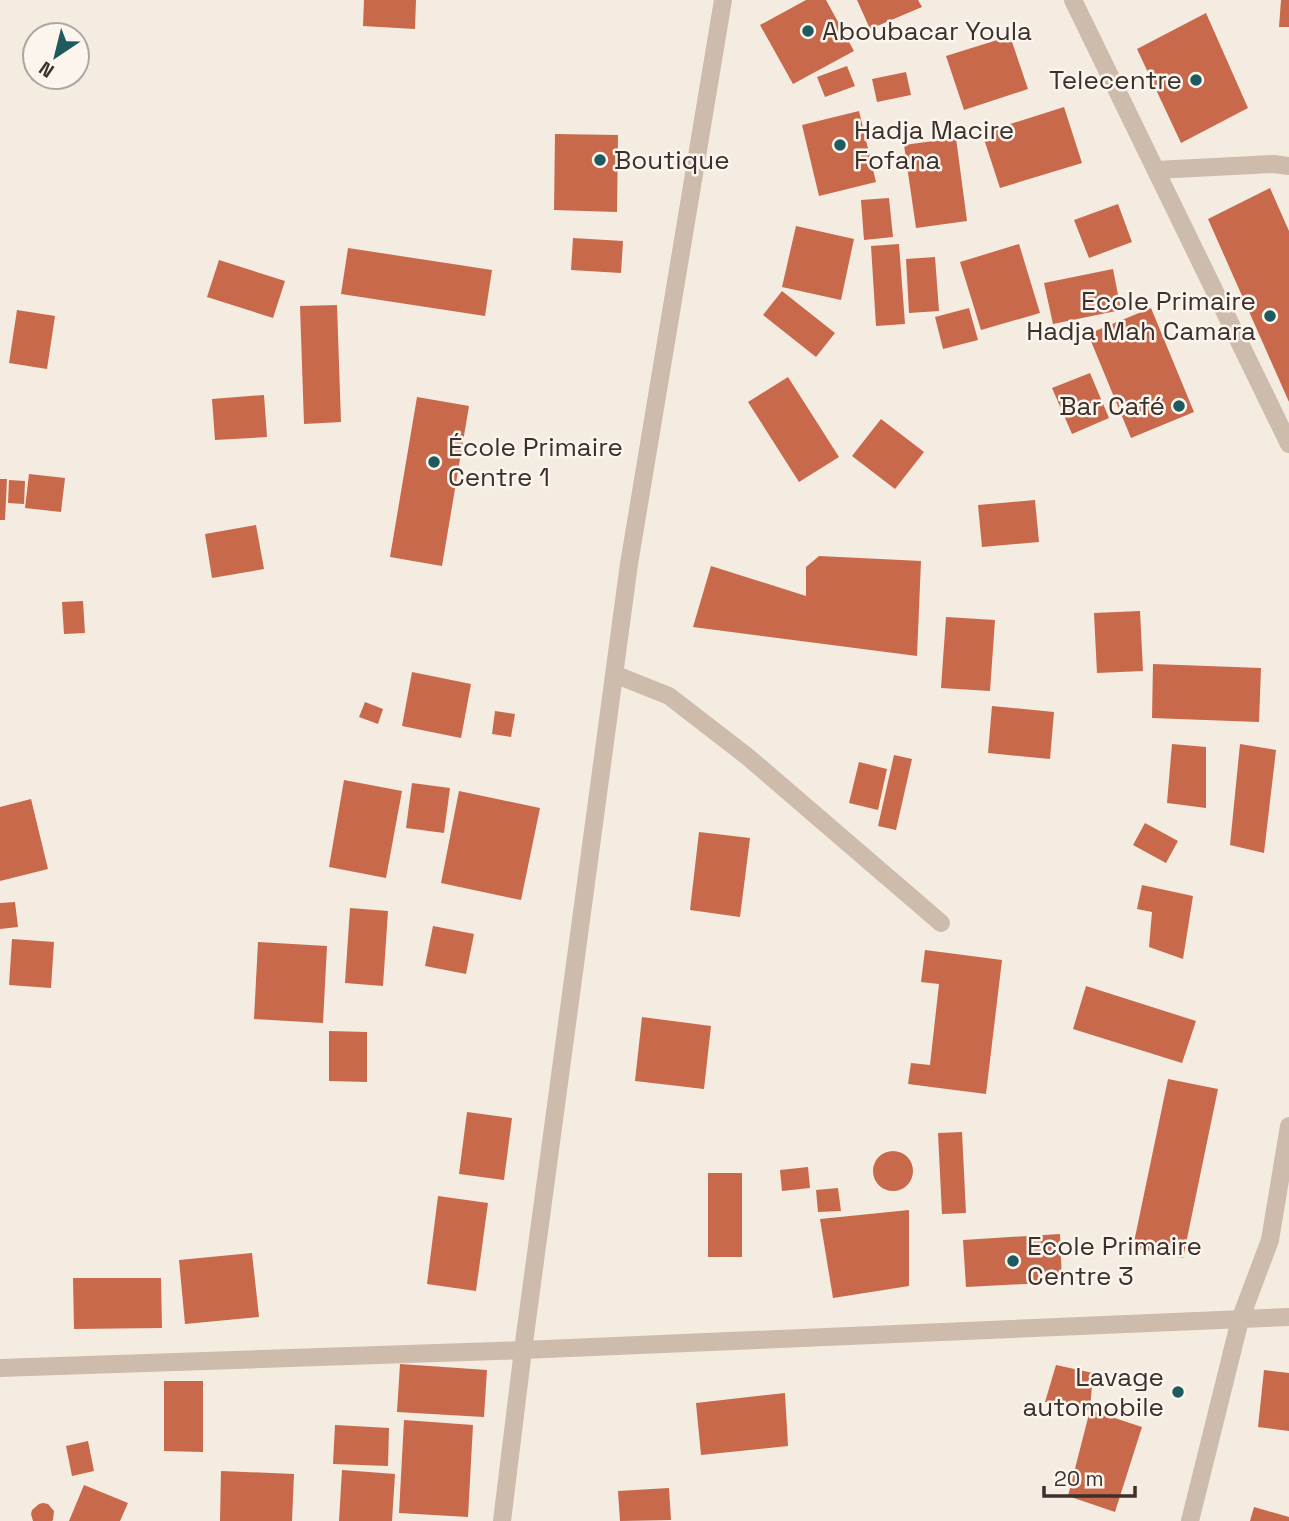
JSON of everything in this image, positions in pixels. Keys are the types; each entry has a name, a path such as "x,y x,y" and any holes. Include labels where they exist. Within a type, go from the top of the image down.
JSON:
{"street":[{"path":"502,1521 629,565 723,0"},
{"path":"1073,0 1289,444"},
{"path":"1156,170 1274,164 1289,166"},
{"path":"614,674 669,696 748,757 940,923"},
{"path":"1189,1521 1240,1320 1270,1241 1289,1126"},
{"path":"0,1368 523,1350 1289,1317"}],"building":[{"path":"364,0 416,0 415,29 363,26"},
{"path":"806,0 826,0 854,51 793,84 760,25"},
{"path":"857,0 918,0 922,7 870,29"},
{"path":"1281,0 1289,0 1289,27 1279,27"},
{"path":"1206,13 1248,108 1181,143 1137,49"},
{"path":"1010,36 1028,89 964,110 946,56"},
{"path":"847,66 855,86 825,97 817,77"},
{"path":"906,72 911,95 877,102 872,79"},
{"path":"1064,107 1082,163 1000,188 982,133"},
{"path":"859,111 876,182 819,196 802,125"},
{"path":"555,134 618,135 617,212 554,210"},
{"path":"956,138 967,221 916,228 904,145"},
{"name":"Ecole Primaire Hadja Mah Camara","path":"1270,188 1289,231 1289,402 1208,219"},
{"path":"889,198 893,237 864,240 861,200"},
{"path":"1118,204 1132,242 1089,258 1074,220"},
{"path":"796,226 854,239 841,300 782,287"},
{"path":"573,238 623,241 621,273 571,270"},
{"path":"899,244 905,324 876,326 871,246"},
{"path":"1019,244 1040,313 981,330 960,262"},
{"path":"348,248 492,270 485,316 341,294"},
{"path":"935,257 939,311 909,313 906,259"},
{"path":"219,260 285,281 273,318 207,297"},
{"path":"1113,269 1121,310 1053,324 1044,283"},
{"path":"782,291 835,333 816,357 763,315"},
{"path":"337,305 341,422 304,424 300,306"},
{"path":"969,308 978,340 943,349 935,317"},
{"path":"1151,308 1194,412 1131,438 1088,334"},
{"path":"17,310 55,316 47,369 9,363"},
{"path":"1090,373 1109,418 1072,434 1052,388"},
{"path":"788,377 839,457 799,482 748,402"},
{"path":"264,395 267,437 215,440 212,399"},
{"path":"417,397 469,406 442,566 390,557"},
{"path":"881,419 924,452 895,489 852,456"},
{"path":"29,474 65,478 61,512 25,508"},
{"path":"0,479 7,479 5,520 0,520"},
{"path":"9,480 25,481 24,504 8,503"},
{"path":"1035,500 1039,542 982,547 978,505"},
{"path":"256,525 264,569 212,578 205,534"},
{"path":"819,556 921,561 917,656 693,627 711,566 806,596 806,567"},
{"path":"83,601 85,633 64,634 62,602"},
{"path":"1140,611 1143,671 1097,673 1094,613"},
{"path":"946,617 995,620 990,691 941,688"},
{"path":"1153,664 1261,668 1259,722 1152,718"},
{"path":"412,672 471,684 461,738 402,726"},
{"path":"365,702 383,709 378,724 359,717"},
{"path":"992,706 1054,712 1050,759 988,753"},
{"path":"495,711 515,714 511,737 492,734"},
{"path":"1172,744 1206,747 1206,808 1167,803"},
{"path":"1240,744 1276,750 1264,853 1230,845"},
{"path":"894,755 912,759 896,830 878,826"},
{"path":"859,762 887,769 878,810 849,803"},
{"path":"344,780 402,791 386,878 329,867"},
{"path":"412,783 450,788 444,833 406,828"},
{"path":"459,791 540,808 521,900 441,883"},
{"path":"31,799 48,869 0,881 0,807"},
{"path":"1145,823 1178,841 1166,863 1133,845"},
{"path":"699,832 750,838 740,917 690,910"},
{"path":"1142,885 1193,896 1183,959 1149,947 1152,912 1137,909"},
{"path":"15,902 18,927 0,929 0,903"},
{"path":"350,908 388,911 383,986 345,983"},
{"path":"433,926 474,934 466,974 425,966"},
{"path":"12,939 54,942 51,988 9,985"},
{"path":"258,942 327,946 323,1023 254,1019"},
{"path":"925,950 1002,960 986,1094 908,1084 911,1063 930,1065 939,984 921,982"},
{"path":"1086,986 1196,1021 1182,1063 1073,1029"},
{"path":"642,1017 711,1026 704,1089 635,1081"},
{"path":"329,1031 367,1032 367,1082 329,1081"},
{"path":"1168,1079 1218,1089 1183,1258 1133,1247"},
{"path":"467,1112 512,1118 504,1180 459,1174"},
{"path":"962,1132 966,1213 942,1214 938,1133"},
{"path":"893,1151 901,1152 907,1157 912,1163 912,1179 907,1185 901,1190 893,1191 885,1190 879,1185 874,1179 873,1171 874,1163 879,1157 885,1152"},
{"path":"808,1167 810,1188 782,1191 780,1170"},
{"path":"708,1173 742,1173 742,1257 708,1257"},
{"path":"838,1188 841,1211 818,1212 816,1190"},
{"path":"438,1196 488,1203 476,1291 427,1284"},
{"path":"909,1210 909,1286 833,1298 820,1219"},
{"name":"Ecole Primaire Centre 3","path":"1060,1234 1062,1282 966,1287 963,1240"},
{"path":"252,1253 259,1317 185,1324 179,1260"},
{"path":"73,1278 161,1278 162,1328 74,1329"},
{"path":"400,1364 487,1370 484,1417 397,1412"},
{"path":"1056,1365 1093,1373 1090,1410 1045,1402"},
{"path":"1264,1370 1289,1373 1289,1431 1258,1427"},
{"path":"164,1381 203,1381 203,1452 164,1451"},
{"path":"785,1393 788,1446 701,1455 696,1403"},
{"path":"1090,1410 1142,1427 1115,1512 1068,1496"},
{"path":"404,1420 473,1425 468,1517 399,1513"},
{"path":"335,1425 389,1428 388,1466 333,1464"},
{"path":"88,1441 94,1471 72,1476 66,1446"},
{"path":"342,1470 395,1474 392,1521 339,1521"},
{"path":"221,1471 294,1474 292,1521 220,1521"},
{"path":"84,1485 128,1503 120,1521 69,1521"},
{"path":"669,1488 671,1520 620,1521 618,1491"},
{"path":"43,1503 48,1504 54,1511 53,1520 33,1521 32,1510"},
{"path":"1254,1507 1289,1517 1289,1521 1250,1521"}],"place":[{"name":"Aboubacar Youla","path":"808,31"},
{"name":"Telecentre","path":"1196,80"},
{"name":"Hadja Macire Fofana","path":"840,145"},
{"name":"Boutique","path":"600,160"},
{"name":"Ecole Primaire Hadja Mah Camara","path":"1270,316"},
{"name":"Bar Café","path":"1179,406"},
{"name":"École Primaire Centre 1","path":"434,462"},
{"name":"Ecole Primaire Centre 3","path":"1013,1261"},
{"name":"Lavage automobile","path":"1178,1392"}]}
